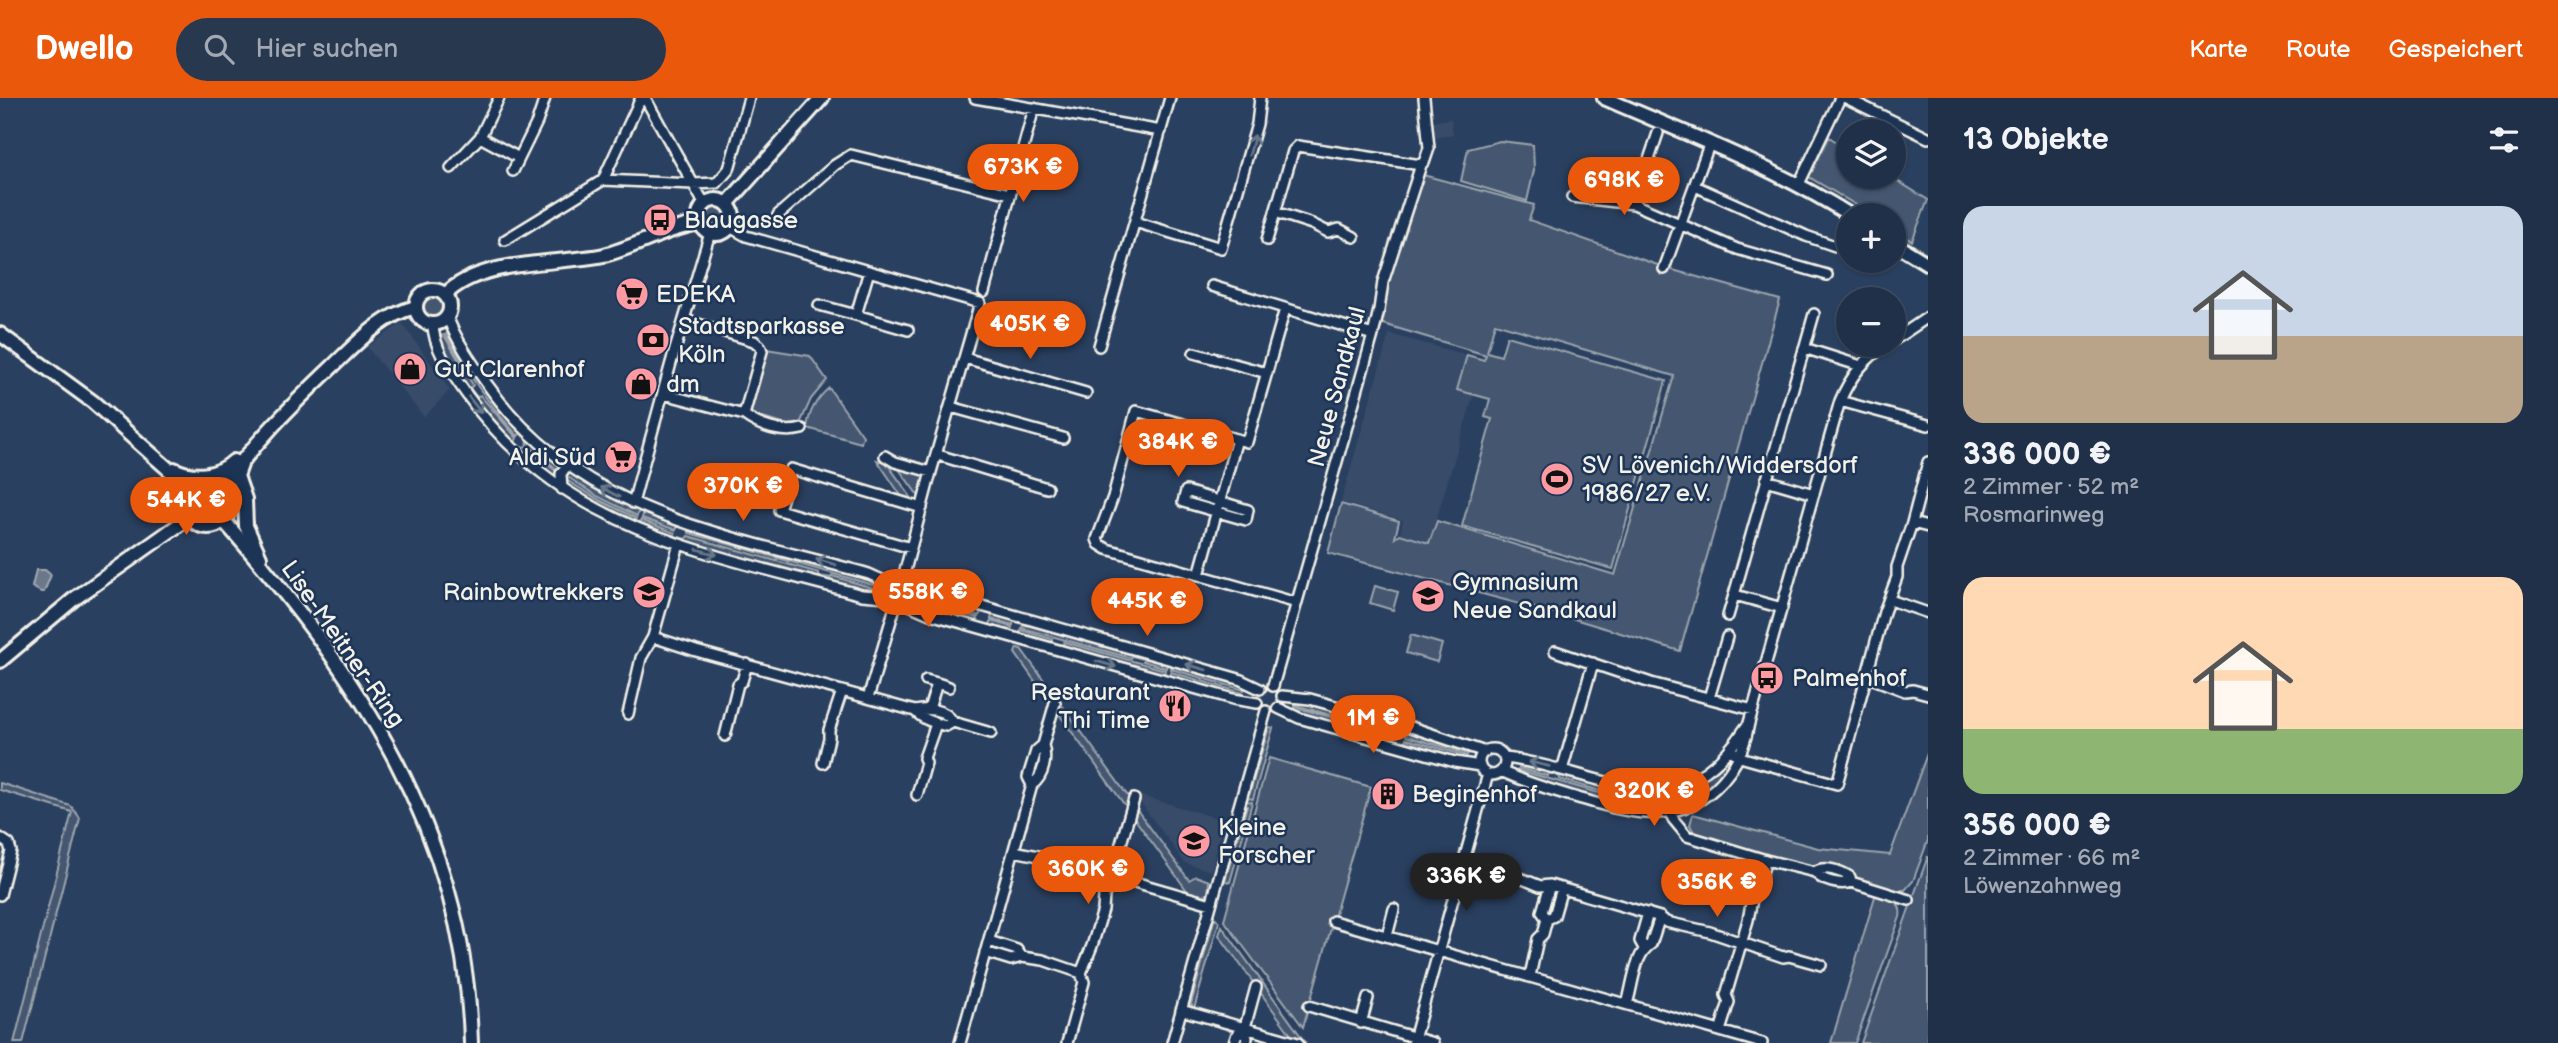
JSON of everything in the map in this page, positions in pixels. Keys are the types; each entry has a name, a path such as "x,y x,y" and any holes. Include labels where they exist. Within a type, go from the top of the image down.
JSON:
{"street":[{"path":"451,168 480,137 499,98"},
{"path":"513,171 537,122 545,98"},
{"path":"505,240 603,180 643,98"},
{"path":"643,98 705,205"},
{"path":"603,180 717,183 725,175 749,98"},
{"path":"727,204 822,98"},
{"path":"975,98 1161,131"},
{"path":"1099,346 1171,98"},
{"path":"1135,222 1222,248 1257,124 1260,98"},
{"name":"Neue Sandkaul","path":"1273,686 1373,335 1382,282 1421,166 1428,155 1424,98"},
{"path":"1604,98 1797,186 1836,207"},
{"path":"1797,186 1840,98"},
{"path":"1846,98 1928,138"},
{"path":"984,292 1034,108"},
{"path":"1634,204 1658,133"},
{"path":"480,137 519,158"},
{"path":"1664,269 1709,145"},
{"path":"1267,240 1293,151 1298,146 1421,166"},
{"path":"778,215 835,165 851,155 1010,194"},
{"path":"1695,186 1806,236 1836,246"},
{"path":"1572,197 1634,204 1725,242 1737,250 1828,275"},
{"path":"717,201 727,204 733,216 730,227 721,233 710,233 701,223 700,214 705,205 717,201"},
{"path":"1275,212 1328,232 1339,229 1354,237"},
{"path":"445,295 459,282 481,274 605,254 701,223"},
{"path":"730,227 746,236 981,303 902,582"},
{"path":"633,503 710,233"},
{"path":"1906,251 1928,264"},
{"path":"1909,253 1928,271"},
{"path":"856,316 869,271"},
{"path":"1212,286 1373,335"},
{"path":"435,290 445,295 449,303 447,316 443,321 433,324 420,318 416,307 419,297 425,291 435,290"},
{"path":"819,305 908,330"},
{"path":"221,489 280,417 378,325 396,313 416,307"},
{"path":"1285,309 1247,442 1136,411 1113,497 1097,539 1099,544 1107,549 1297,603"},
{"path":"1728,616 1814,314"},
{"path":"447,316 466,353 493,392 529,434 567,465 606,491 659,515 869,574 891,584 902,582"},
{"path":"685,320 760,345 762,351 744,415"},
{"path":"1906,332 1926,320"},
{"path":"433,324 435,341 471,400 514,450 562,489 620,522 680,544 862,595 886,597"},
{"path":"0,334 93,402 193,491"},
{"path":"1804,348 1861,366"},
{"path":"1194,353 1267,373"},
{"path":"1501,771 1529,784 1648,814 1671,812 1700,800 1728,776 1740,757 1840,401 1847,385 1872,357"},
{"path":"965,358 1086,393"},
{"path":"664,394 744,415 753,422 781,430 789,432 802,429"},
{"path":"1840,401 1928,425"},
{"path":"951,407 1063,438"},
{"path":"1199,575 1237,439"},
{"path":"159,459 176,471 196,475 225,470 240,456 247,454"},
{"path":"247,454 237,476 245,499 246,526 265,567"},
{"path":"938,455 1046,488"},
{"path":"885,456 895,462 931,472"},
{"path":"1731,750 1740,757 1837,784 1928,461"},
{"path":"562,489 561,474 563,467 567,465"},
{"path":"911,548 779,510 791,469 922,508"},
{"path":"1766,480 1814,494"},
{"path":"204,485 221,489 230,508 223,521 210,527 195,523 190,517 187,504 193,491 204,485"},
{"path":"1186,491 1248,510 1246,520 1217,512 1183,502 1186,491"},
{"path":"0,661 74,599 190,517"},
{"name":"Lise-Meitner-Ring","path":"223,521 265,567 305,618 368,709 425,819 458,931 471,1043"},
{"path":"1912,523 1928,527"},
{"path":"628,714 641,658 653,637 680,544"},
{"path":"902,582 911,590 982,606 1239,679 1260,689"},
{"path":"891,584 886,590 886,597 895,607"},
{"path":"907,604 911,590"},
{"path":"1735,595 1782,608"},
{"path":"1890,600 1928,613"},
{"path":"895,607 907,604 930,614 1040,646 1233,699 1257,703 1266,711"},
{"path":"868,698 895,607"},
{"path":"653,637 915,711 929,709 949,715 953,722 990,733"},
{"path":"1709,698 1727,637"},
{"path":"1555,651 1753,710"},
{"path":"1562,769 1592,663"},
{"path":"725,736 738,684 742,681 747,664"},
{"path":"1868,677 1905,691 1928,694"},
{"path":"926,680 949,687"},
{"path":"929,709 937,684"},
{"path":"1257,703 1260,689 1273,686 1282,696 1310,699 1411,727 1485,752 1496,750 1505,758 1562,769 1616,785 1661,790 1698,777 1714,766 1731,750 1749,723"},
{"path":"823,763 829,730 842,691"},
{"path":"1278,708 1282,696"},
{"path":"960,1043 1032,785 1028,777 1036,751 1043,745 1055,704"},
{"path":"1266,711 1278,708 1299,718 1455,762 1480,766 1488,774 1495,775 1501,771 1505,758"},
{"path":"915,711 923,719 936,724 946,726 953,722"},
{"path":"1172,1043 1266,711"},
{"path":"917,795 926,763 924,758 936,724"},
{"path":"1480,766 1480,758 1485,752"},
{"path":"1414,1040 1465,865 1488,774"},
{"path":"1661,790 1668,796 1676,826 1687,836 1815,872 1820,878 1843,884 1852,883 1909,900"},
{"path":"1067,1043 1084,982 1082,973 1134,799"},
{"path":"0,838 9,844 11,851 0,895"},
{"path":"1014,851 1054,859 1210,904"},
{"path":"1720,1031 1729,1002 1726,995 1755,889 1766,860"},
{"path":"1465,865 1497,874 1508,873 1539,886 1550,885 1606,900 1660,917 1666,922 1710,932 1741,944 1821,965"},
{"path":"1547,919 1542,912 1550,885"},
{"path":"1547,919 1554,916 1562,888"},
{"path":"1387,936 1394,909"},
{"path":"1644,948 1640,941 1648,913"},
{"path":"1627,1004 1633,985 1632,979 1644,948 1651,944 1660,917"},
{"path":"1531,976 1538,939 1543,934 1547,919"},
{"path":"1333,920 1762,1043"},
{"path":"989,941 1017,950 1023,957"},
{"path":"985,952 1011,960 1023,957 1058,964 1082,973"},
{"path":"1246,1043 1244,1030 1256,987"},
{"path":"1361,1023 1368,998"},
{"path":"1309,1006 1414,1040 1433,1043"},
{"path":"1181,1010 1244,1030 1298,1043"},
{"path":"1234,1043 1237,1034 1244,1030"}],"shaded area":[{"path":"1451,119 1453,135 1434,138 1432,122"},
{"path":"1829,137 1836,141 1836,189 1906,189 1906,186 1928,200 1912,241 1906,237 1906,203 1853,203 1809,177"},
{"path":"1500,141 1533,145 1534,170 1527,201 1461,181 1468,149"},
{"path":"1423,175 1534,205 1529,220 1669,269 1780,300 1680,651 1561,615 1328,553 1341,504 1399,521 1395,538 1400,534 1429,543 1437,521 1615,575 1674,376 1495,323 1487,352 1501,356 1507,336 1666,381 1613,569 1462,526 1492,419 1485,417 1490,399 1457,390 1467,355 1484,360 1486,355 1380,323 1385,289"},
{"path":"716,206 724,209 727,217 724,225 716,228 708,225 705,217 708,209"},
{"path":"432,296 440,299 443,307 440,315 432,318 424,315 421,307 424,299"},
{"name":"Gut Clarenhof","path":"402,323 450,390 424,417 367,347"},
{"path":"451,331 526,434 523,436 521,433 518,436 479,388 446,334"},
{"path":"1389,334 1467,355 1457,390 1474,394 1429,543 1400,534 1403,520 1341,502"},
{"path":"444,335 473,385 470,388 477,397 480,395 517,438 514,445 462,381 438,337"},
{"path":"766,349 810,356 827,380 811,399 799,426 794,427 752,415 750,412"},
{"path":"829,388 863,436 861,443 807,428 814,406"},
{"path":"529,437 560,464 558,470 527,445"},
{"path":"526,446 558,473 558,481 518,449"},
{"path":"877,460 886,462 913,500 902,497"},
{"path":"896,465 923,473 926,478 920,498"},
{"path":"566,469 640,509 637,516 597,496 563,474"},
{"path":"563,478 636,518 634,524 613,515 565,485"},
{"path":"208,490 220,495 225,507 220,519 208,524 196,519 191,507 196,495"},
{"path":"644,511 875,581 873,585 689,533 689,530 678,526 676,530 642,518"},
{"path":"641,520 675,533 675,536 686,539 688,536 819,573 819,576 832,576 873,588 872,593 663,535 638,526"},
{"path":"36,570 45,570 51,575 44,592 32,587"},
{"path":"1375,586 1398,592 1393,610 1370,603"},
{"path":"924,594 1015,618 1013,625 991,619 992,615 981,612 979,616 925,600"},
{"path":"923,603 978,618 977,622 990,625 991,621 1012,627 1010,634 921,607"},
{"path":"1024,621 1168,662 1166,668 1143,659 1022,628"},
{"path":"1021,630 1052,639 1052,642 1063,645 1064,642 1165,670 1164,677 1019,637"},
{"path":"1411,635 1442,644 1437,662 1406,653"},
{"path":"1017,648 1021,649 1054,694 1051,704 1015,653"},
{"path":"1173,663 1246,685 1244,690 1171,669"},
{"path":"1171,672 1243,693 1243,698 1168,679"},
{"path":"1296,699 1470,748 1468,754 1406,736 1407,732 1396,729 1394,733 1295,705"},
{"path":"1059,701 1130,799 1128,805 1124,804 1056,710"},
{"path":"1295,707 1334,718 1334,722 1345,725 1346,722 1393,735 1393,739 1404,742 1406,739 1467,756 1466,761 1292,712"},
{"path":"1269,727 1273,728 1253,799 1244,797 1245,792 1250,793"},
{"path":"1928,751 1928,840 1913,881 1905,890 1895,890 1854,879 1850,873 1818,864 1812,867 1695,834 1690,825 1693,814 1818,848 1890,855"},
{"path":"1731,757 1734,759 1717,781 1694,798 1677,806 1671,789"},
{"path":"1269,758 1371,787 1303,1027 1224,920"},
{"path":"1519,763 1612,787 1607,793 1559,779 1560,777 1549,773 1548,776 1519,768"},
{"path":"1518,770 1606,795 1608,803 1515,775"},
{"path":"0,783 71,806 80,818 23,1043 14,1043 72,812 0,790"},
{"path":"1617,788 1661,795 1664,803 1660,807 1647,810 1613,804 1614,801 1618,802 1620,793 1616,792"},
{"name":"Kleine Forscher","path":"1139,795 1224,820 1211,871 1185,863 1138,799"},
{"path":"1243,800 1252,802 1230,882 1225,881 1247,806 1242,804"},
{"path":"1134,806 1189,880 1196,876 1209,881 1208,894 1203,896 1188,892 1132,815"},
{"path":"1928,856 1928,1043 1861,1043"},
{"path":"1876,893 1897,903 1900,917 1855,1043 1831,1043"},
{"path":"1215,917 1219,922 1194,1009 1191,1004"},
{"path":"1222,926 1305,1042 1294,1039 1219,935"}],"place":[{"name":"Blaugasse","path":"660,220"},
{"name":"EDEKA","path":"632,294"},
{"name":"Stadtsparkasse Köln","path":"653,340"},
{"name":"Gut Clarenhof","path":"410,369"},
{"name":"dm","path":"641,384"},
{"name":"Aldi Süd","path":"621,457"},
{"name":"SV Lövenich/Widdersdorf 1986/27 e.V.","path":"1557,479"},
{"name":"Rainbowtrekkers","path":"649,592"},
{"name":"Gymnasium Neue Sandkaul","path":"1428,596"},
{"name":"Palmenhof","path":"1767,678"},
{"name":"Restaurant Thi Time","path":"1175,706"},
{"name":"Beginenhof","path":"1388,794"},
{"name":"Kleine Forscher","path":"1194,841"}]}
